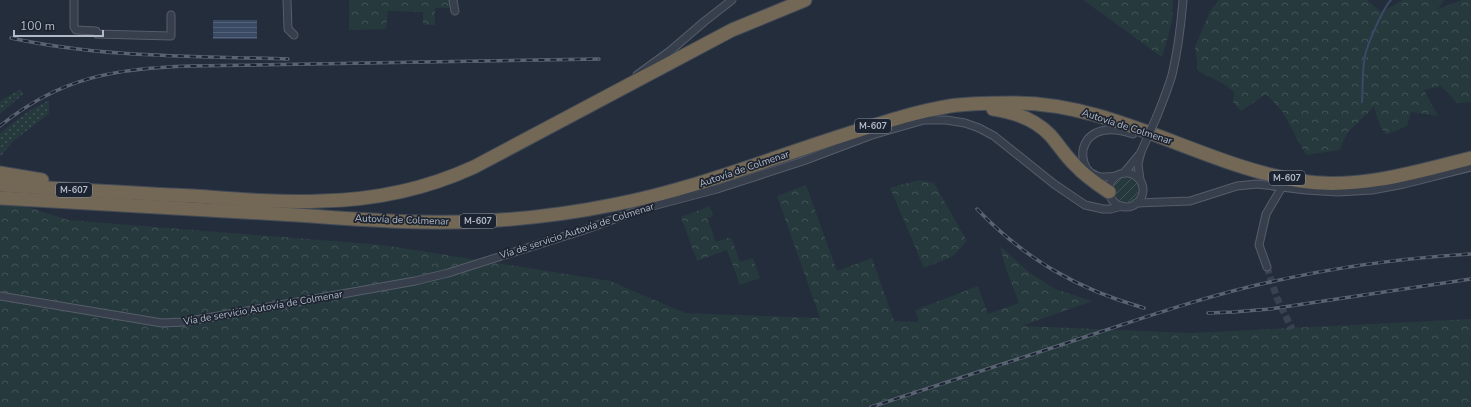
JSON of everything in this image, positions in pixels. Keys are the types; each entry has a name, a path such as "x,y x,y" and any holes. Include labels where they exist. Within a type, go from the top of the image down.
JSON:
{"highway":[{"name":"Autovía de Colmenar","path":"0,185 321,202 366,198 415,188 460,173 492,158 618,89 732,30 805,0"},
{"name":"Autovía de Colmenar","path":"0,198 404,221 484,221 558,214 619,204 693,186 894,119 945,107 1009,102 1059,107 1110,119 1254,170 1301,181 1362,181 1400,176 1471,158"},
{"path":"929,111 950,112 993,109 1009,111 1030,120 1050,135 1075,166 1090,180 1109,192"},
{"path":"0,173 38,179 119,187 149,194"},
{"path":"0,204 82,209 129,206"}],"street":[{"path":"74,0 74,27 76,30 96,31 97,34 171,36 171,15"},
{"path":"287,0 288,29 294,35"},
{"path":"453,0 454,10"},
{"path":"618,89 670,51 732,0"},
{"path":"1136,203 1142,196 1143,191 1143,184 1140,180 1138,164 1141,152 1157,116 1172,76 1180,36 1183,0"},
{"name":"Vía de servicio Autovía de Colmenar","path":"0,296 162,323 184,322 415,281 448,273 584,230 645,208 716,189 924,120 946,120 965,123 994,136 1054,184 1085,206 1102,209 1111,209 1122,206"},
{"path":"1140,180 1130,173 1124,173 1116,176 1097,176 1085,166 1082,151 1085,144 1093,134 1103,130 1125,131 1153,141 1174,142"},
{"path":"1124,173 1141,152"},
{"path":"1116,176 1112,180 1109,192 1114,201 1122,206 1127,206 1136,203 1190,201 1237,186 1257,184 1338,192 1372,190 1404,184 1471,167"},
{"path":"1267,267 1259,245 1266,214 1282,187"}],"green space":[{"path":"349,0 451,0 451,8 435,8 435,25 423,25 423,12 388,11 386,29 349,30"},
{"path":"1083,0 1173,0 1172,22 1162,57"},
{"path":"1219,0 1367,0 1381,12 1403,0 1444,0 1438,9 1462,0 1471,0 1471,102 1457,103 1440,86 1424,90 1438,116 1411,112 1407,126 1386,135 1380,126 1374,107 1348,132 1339,150 1306,155 1282,111 1266,94 1241,111 1233,102 1234,92 1222,83 1198,71 1195,47 1210,11"},
{"path":"21,89 23,94 0,114 0,101"},
{"path":"49,100 49,114 13,141 0,157 0,133 29,111"},
{"path":"1126,178 1131,179 1137,185 1137,195 1131,201 1126,202 1121,201 1115,195 1114,190 1115,185 1121,179"},
{"path":"919,180 934,183 967,241 952,257 924,268 890,188"},
{"path":"806,185 837,271 872,258 894,321 919,322 915,310 978,286 988,314 1019,303 1006,269 1000,246 1030,273 1055,289 1092,301 1022,326 1192,333 1471,319 1471,407 0,407 0,198 68,220 383,245 610,281 685,313 820,318 777,196"},
{"path":"710,206 713,216 707,218 716,242 731,237 740,262 753,258 760,278 740,285 727,250 697,261 681,217"}],"water":[{"path":"213,20 257,20 257,39 213,39"}],"waterway":[{"path":"1362,102 1363,67 1366,51 1380,18 1391,0"}],"tunnel":[{"path":"1267,267 1277,298 1292,329"}],"railway":[{"path":"11,38 45,45 114,53 288,59"},
{"path":"0,126 22,109 67,86 90,78 138,69 191,66 599,59"},
{"path":"977,209 1014,243 1053,270 1096,292 1144,308"},
{"path":"871,407 1159,313 1248,287 1320,272 1370,264 1471,254"},
{"path":"1208,313 1270,309 1471,279"}]}
